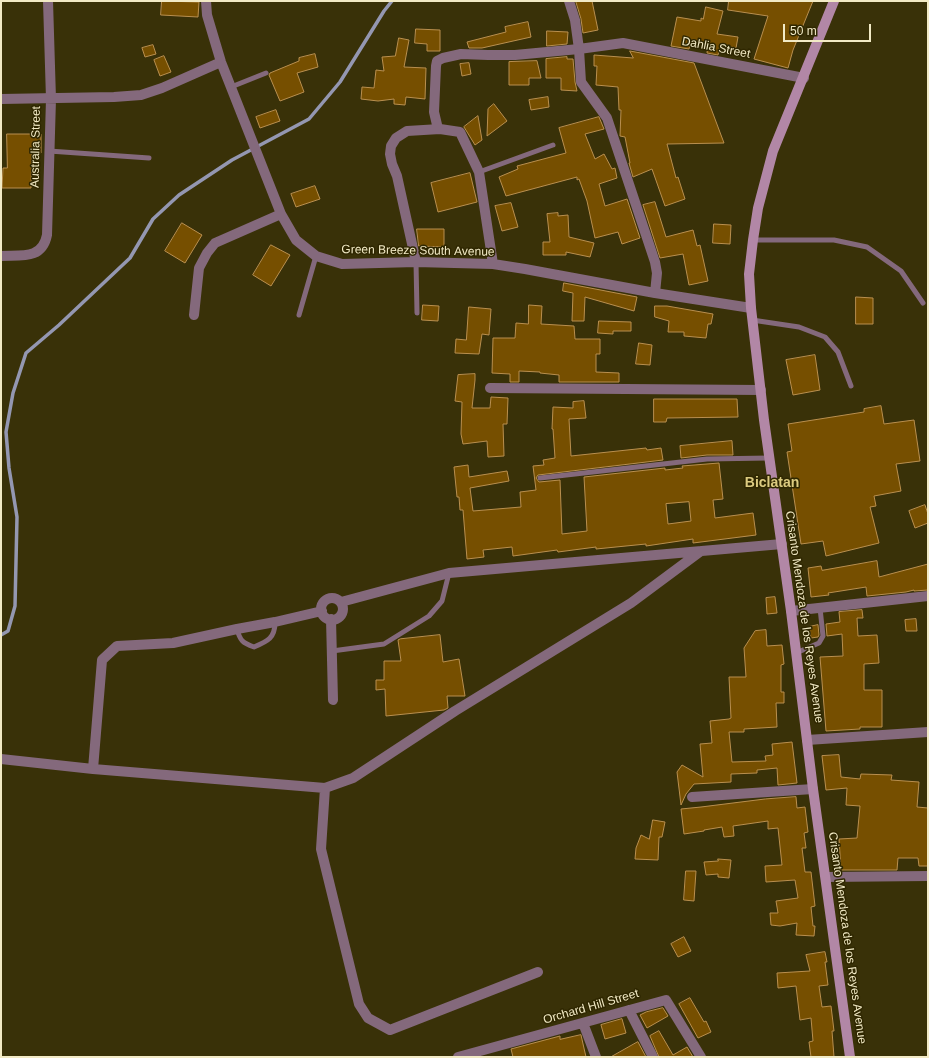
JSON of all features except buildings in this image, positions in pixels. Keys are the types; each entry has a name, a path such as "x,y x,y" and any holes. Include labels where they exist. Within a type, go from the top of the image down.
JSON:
{"main road":[{"name":"Crisanto Mendoza de los Reyes Avenue","path":"834,1 804,78 773,151 758,208 749,274 752,320 769,458 782,544 813,789 850,1057"}],"street":[{"name":"Australia Street","path":"1,256 28,255 36,253 46,242 51,99 48,1"},
{"name":"Green Breeze South Avenue","path":"206,1 207,15 221,62 281,214 296,240 316,256 342,264 416,262 493,264 525,268 655,293 751,308"},
{"path":"569,1 575,20 581,82 607,118 654,262 657,273 655,293"},
{"name":"Dahlia Street","path":"438,129 434,112 436,66 438,60 461,54 515,54 579,49 623,43 804,78"},
{"path":"1,99 51,99 141,95 162,88 221,62"},
{"path":"416,262 397,176 392,164 390,154 391,146 396,138 407,131 438,129 460,132 479,172 493,264"},
{"path":"194,314 199,268 207,253 215,243 281,214"},
{"path":"490,388 761,390"},
{"path":"341,602 343,611 341,615 335,620 325,617 322,611 322,606 328,599 332,598 341,602 449,574 782,544"},
{"path":"1,759 93,769 325,788 353,778 456,711 631,603 701,551"},
{"path":"791,611 928,596"},
{"path":"93,769 102,660 117,646 173,642 322,611"},
{"path":"331,620 333,700"},
{"path":"807,740 928,732"},
{"path":"325,788 321,849 359,1004 368,1018 390,1030 538,972"},
{"path":"692,797 813,789"},
{"path":"826,877 928,876"},
{"name":"Orchard Hill Street","path":"458,1057 666,1000 701,1057"},
{"path":"629,1010 652,1057"},
{"path":"583,1023 596,1057"}],"lane":[{"path":"231,87 266,73"},
{"path":"479,172 553,145"},
{"path":"49,151 149,158"},
{"path":"753,240 834,240 867,247 901,272 923,303"},
{"path":"299,315 316,256"},
{"path":"416,262 417,313"},
{"path":"752,320 799,327 825,337 838,352 851,386"},
{"path":"540,478 707,459 769,458"},
{"path":"332,651 384,644 429,616 442,600 449,574"},
{"path":"796,653 819,643 823,636 820,608"},
{"path":"237,629 244,643 254,647 271,638 275,632 275,622"}],"waterway":[{"path":"1,635 8,631 15,606 17,517 9,468 6,432 13,393 26,353 59,325 130,258 153,219 179,195 232,160 309,119 340,82 384,11 392,1"}],"district":[{"name":"Biclatan","path":"772,483"}]}
